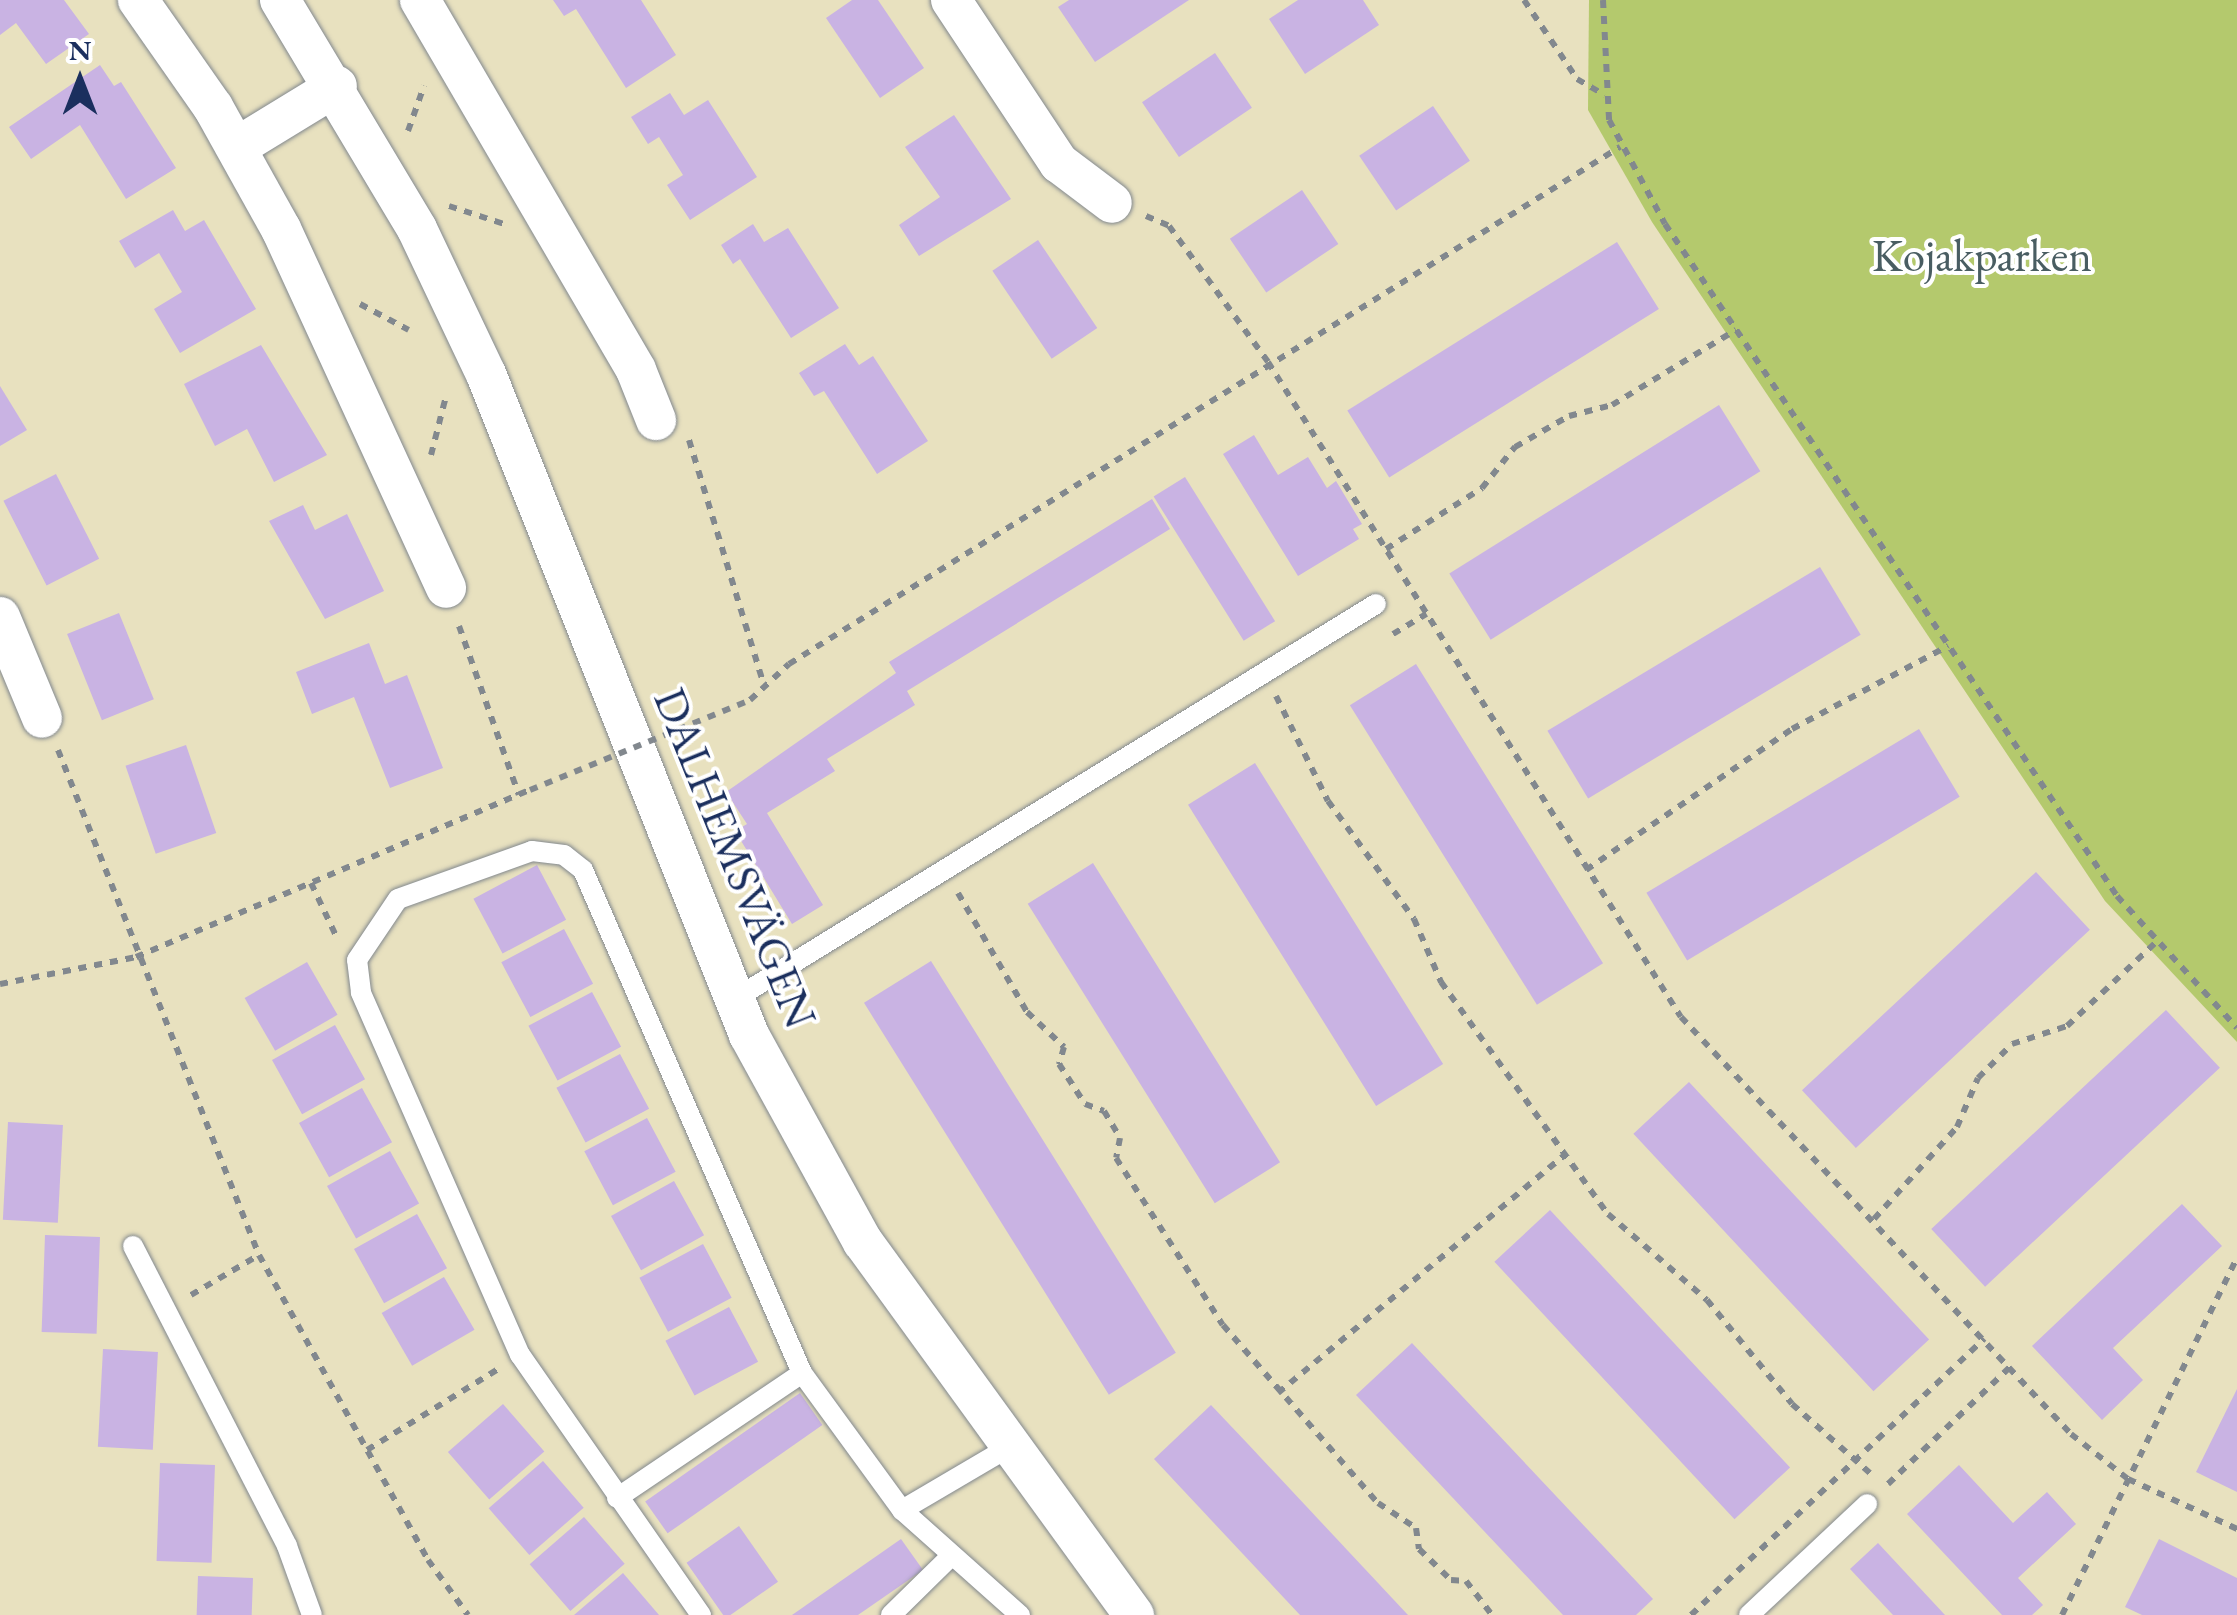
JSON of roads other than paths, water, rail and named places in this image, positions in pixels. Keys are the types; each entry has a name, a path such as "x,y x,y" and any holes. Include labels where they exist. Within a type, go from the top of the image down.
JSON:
{"street":[{"path":"138,0 237,147 446,588"},
{"name":"DALHEMSVÄGEN","path":"280,0 336,86 492,386 734,1000 863,1242 1006,1449 1134,1615"},
{"path":"420,0 636,370 656,420"},
{"path":"951,0 1058,163 1112,203"},
{"path":"237,147 336,86"},
{"path":"0,618 42,718"}],"lane":[{"path":"734,1000 1376,604"},
{"path":"701,1615 520,1355 361,992 358,960 398,899 532,851 564,855 584,870 802,1372 902,1510 947,1560 986,1578 1020,1615"},
{"path":"133,1246 287,1546 312,1615"},
{"path":"617,1498 802,1372"},
{"path":"902,1510 1006,1449"},
{"path":"1749,1615 1868,1504"},
{"path":"891,1615 947,1560"}],"park label":[{"name":"Kojakparken","path":"1982,256"}]}
